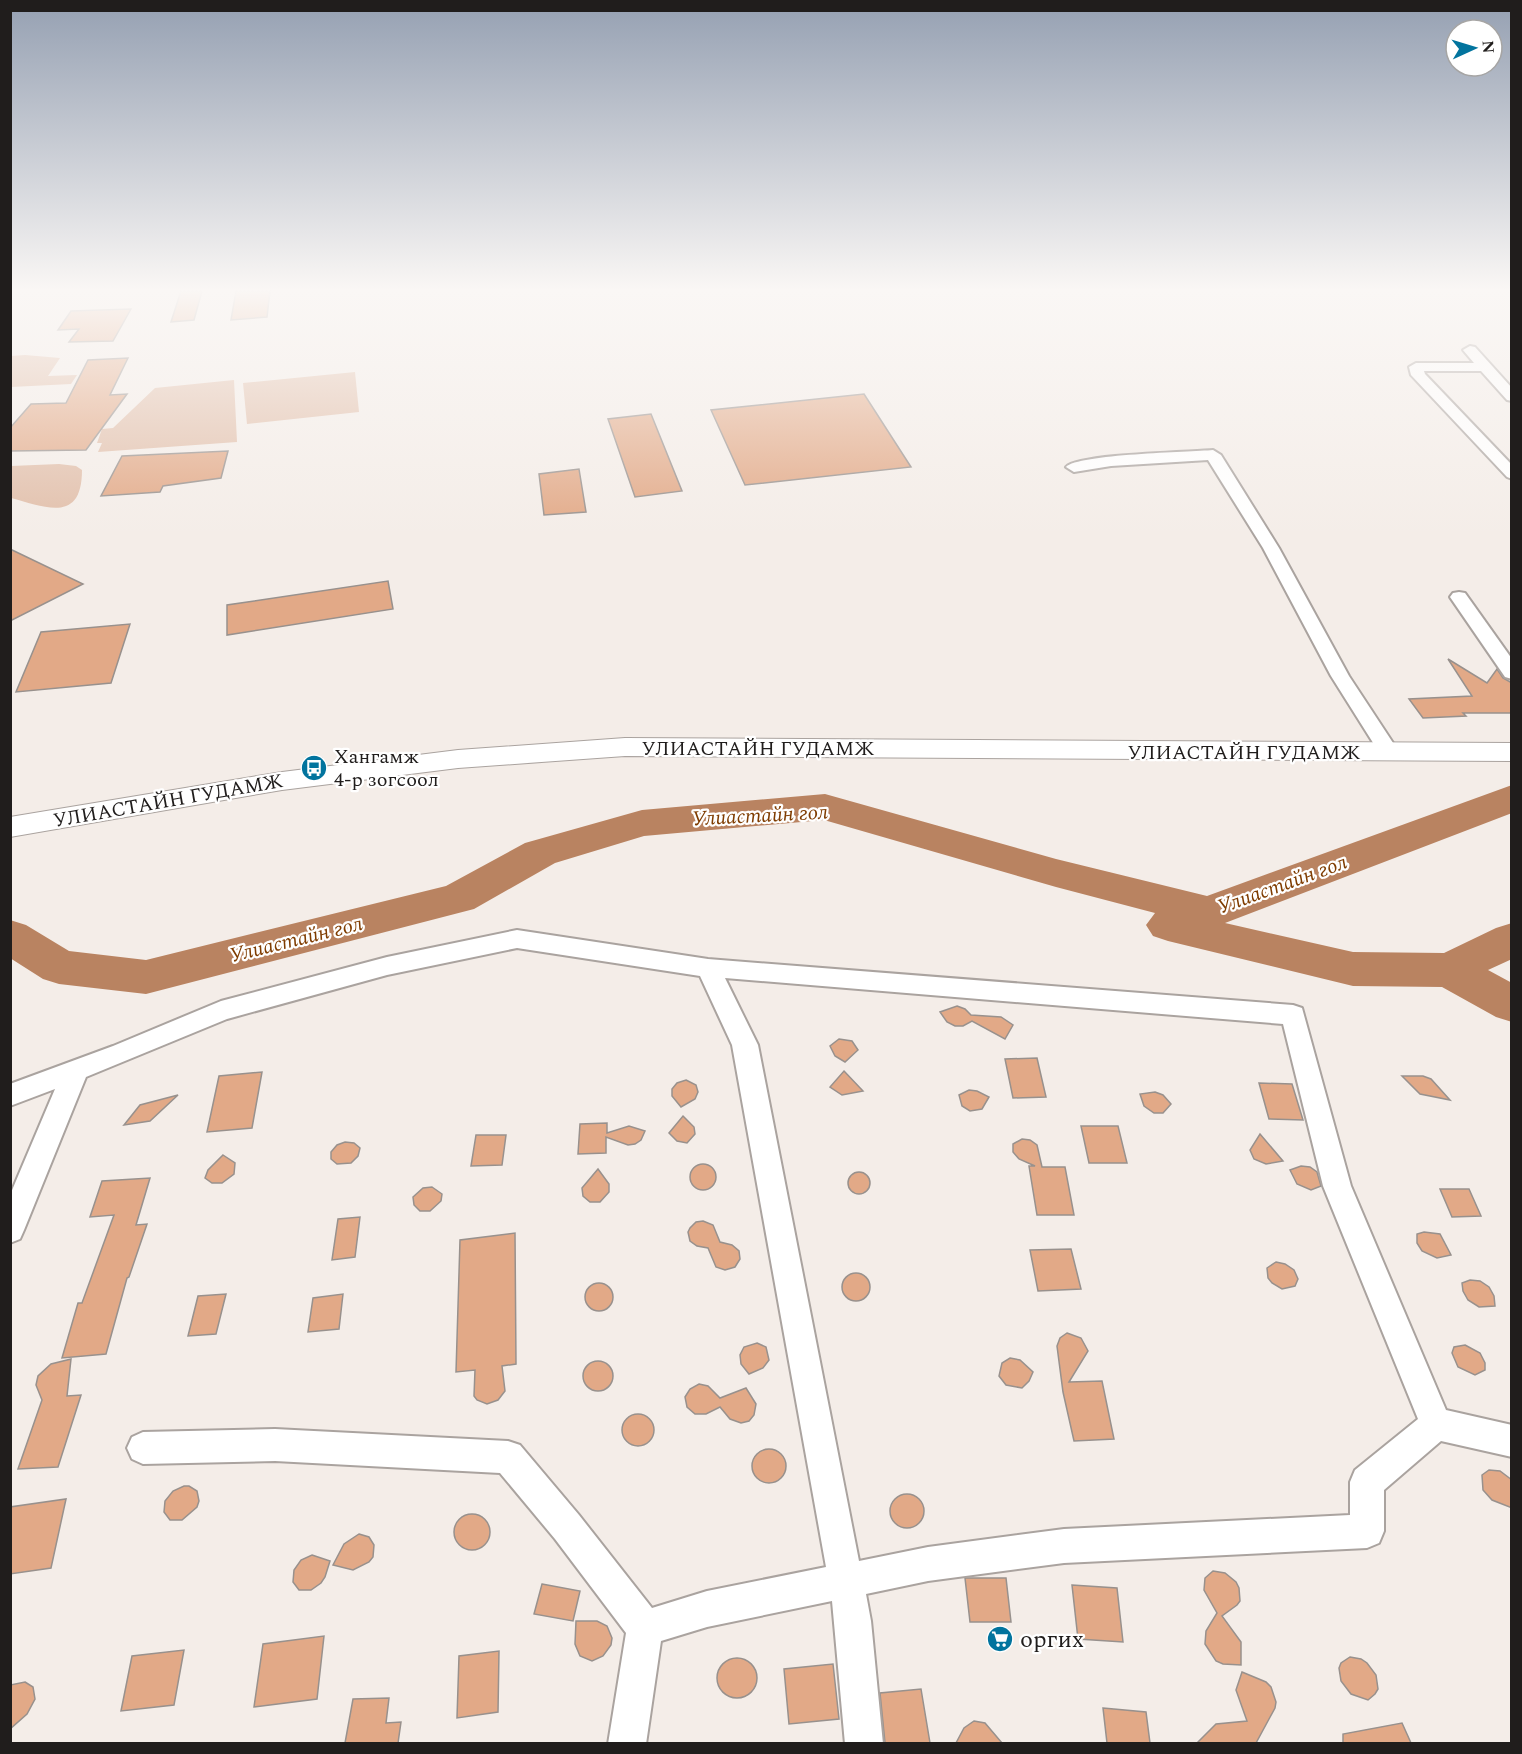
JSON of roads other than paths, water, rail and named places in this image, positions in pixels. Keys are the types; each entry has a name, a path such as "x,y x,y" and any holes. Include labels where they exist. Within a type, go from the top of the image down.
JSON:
{"main road":[{"name":"УЛИАСТАЙН ГУДАМЖ","path":"10,827 282,781 458,759 602,748 1512,752"}],"street":[{"path":"1417,373 1512,474"},
{"path":"1490,373 1512,397"},
{"path":"1074,467 1111,461 1213,455 1270,548 1340,676 1389,752"},
{"path":"1459,597 1512,673"},
{"path":"10,1095 75,1072 221,1011 387,966 517,939 708,968 1293,1015 1337,1186 1436,1424"},
{"path":"708,968 745,1045 853,1622 864,1743"},
{"path":"10,1230 75,1072"},
{"path":"1436,1424 1512,1441"},
{"path":"645,1628 707,1608 928,1564 1064,1546 1367,1531 1367,1482 1436,1424"},
{"path":"143,1448 274,1445 508,1457 567,1527 645,1628 627,1743"}],"waterway":[{"name":"Улиастайн гол","path":"10,936 59,967 146,977 459,898 540,853 642,823 825,807 1056,873 1209,912 1512,798"},
{"path":"1168,925 1353,969 1450,970"},
{"path":"1450,970 1512,939"},
{"path":"1450,970 1512,1005"}],"place":[{"name":"Хангамж 4-р зогсоол","path":"314,768"},
{"name":"оргих","path":"1000,1639"}]}
